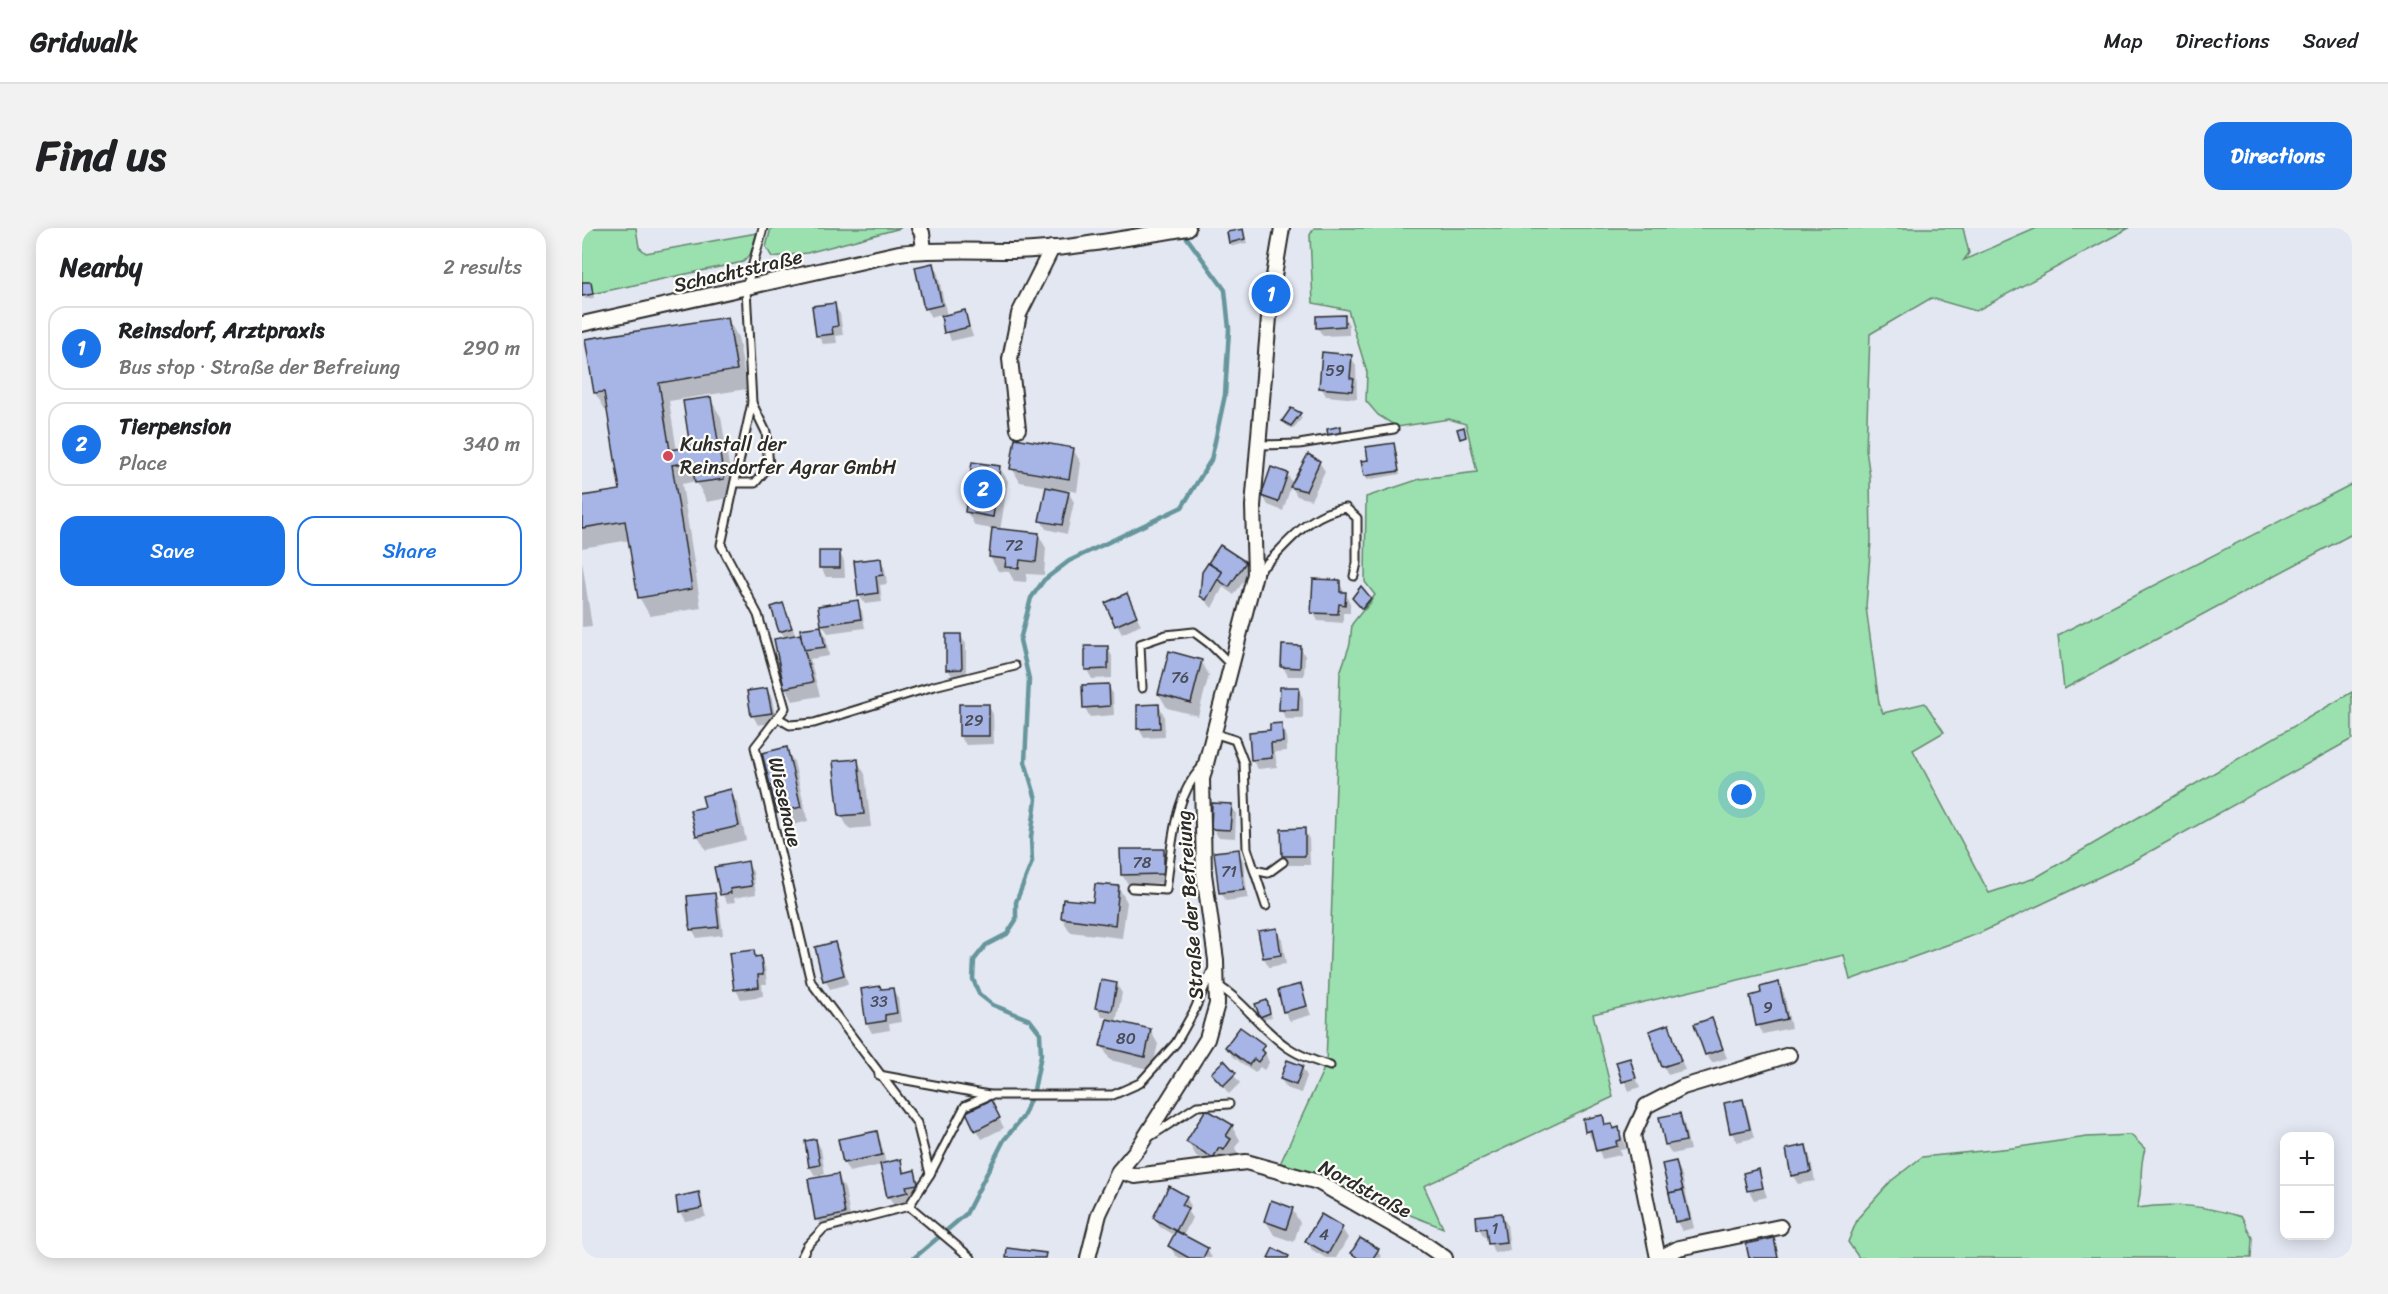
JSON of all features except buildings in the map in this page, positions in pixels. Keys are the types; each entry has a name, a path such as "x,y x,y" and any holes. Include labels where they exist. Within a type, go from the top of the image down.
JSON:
{"street":[{"path":"919,228 922,233 924,251"},
{"name":"Schachtstraße","path":"582,324 899,253 1052,248 1188,228"},
{"name":"Straße der Befreiung","path":"1088,1258 1099,1214 1119,1171 1144,1138 1207,1039 1217,1004 1216,960 1204,874 1202,779 1212,733 1255,574 1253,506 1260,445 1265,354 1282,228"},
{"path":"1018,429 1010,359 1019,314 1052,248"},
{"path":"1780,1227 1679,1248 1659,1258 1633,1135 1646,1106 1683,1087 1789,1055"},
{"name":"Nordstraße","path":"1119,1171 1135,1176 1246,1162 1318,1182 1419,1239 1445,1258"}],"lane":[{"path":"763,228 746,289 752,403 721,544 758,615 785,708 778,718 790,725 814,723 934,686 1015,666"},
{"path":"735,483 755,483 769,466 766,432 752,403"},
{"path":"1260,445 1299,444 1394,429"},
{"path":"1255,574 1274,558 1288,540 1318,515 1346,508 1357,518 1357,563 1354,576"},
{"path":"1142,688 1140,644 1166,635 1194,632 1230,664"},
{"name":"Wiesenaue","path":"778,718 755,747 811,981 879,1076 917,1123 930,1174"},
{"path":"1212,733 1235,740 1244,763 1247,848 1266,906"},
{"path":"1132,888 1166,890 1177,814 1192,778 1207,762"},
{"path":"1254,870 1268,873 1283,862"},
{"path":"879,1076 990,1095 1113,1095 1140,1083 1176,1042 1194,1011 1216,960"},
{"path":"1217,985 1233,994 1287,1047 1311,1060 1330,1066"},
{"path":"801,1258 807,1246 824,1228 909,1206 930,1174 965,1106 990,1095"},
{"path":"1144,1138 1152,1136 1170,1121 1197,1106 1229,1104"},
{"path":"909,1206 971,1258"}],"green space":[{"path":"582,228 636,228 639,247 646,253 757,233 750,255 743,262 582,296"},
{"path":"771,228 901,228 807,253 772,257 766,247"},
{"path":"1314,228 1963,228 1969,253 1964,260 2037,228 2129,228 1976,311 1931,298 1870,334 1866,449 1870,478 1871,541 1866,607 1879,703 1883,713 1925,703 1944,732 1913,750 1989,893 2035,878 2352,692 2352,739 2133,861 1980,933 1850,980 1844,955 1593,1014 1613,1097 1424,1186 1443,1228 1280,1164 1326,1064 1340,673 1350,644 1352,624 1375,595 1365,582 1366,497 1420,479 1477,472 1466,424 1449,419 1397,427 1378,415 1366,401 1367,372 1348,310 1313,303 1310,235"},
{"path":"2352,484 2352,534 2064,689 2058,635"},
{"path":"2131,1135 2145,1149 2137,1208 2164,1205 2190,1206 2242,1217 2252,1238 2251,1258 1859,1258 1848,1242 1858,1218 1891,1181 1922,1157 2012,1148 2087,1137"}],"waterway":[{"path":"914,1258 966,1214 1004,1140 1023,1117 1034,1090 1041,1055 1040,1033 1030,1020 993,1005 979,994 973,979 974,960 986,945 1007,934 1016,920 1016,902 1032,862 1031,837 1036,799 1025,762 1029,679 1020,640 1031,598 1044,580 1069,561 1182,507 1211,460 1225,395 1229,329 1225,290 1182,231"}],"place":[{"name":"Reinsdorf, Arztpraxis","path":"1271,294"},
{"name":"Kuhstall der Reinsdorfer Agrar GmbH","path":"668,456"},
{"name":"Tierpension","path":"983,489"}]}
